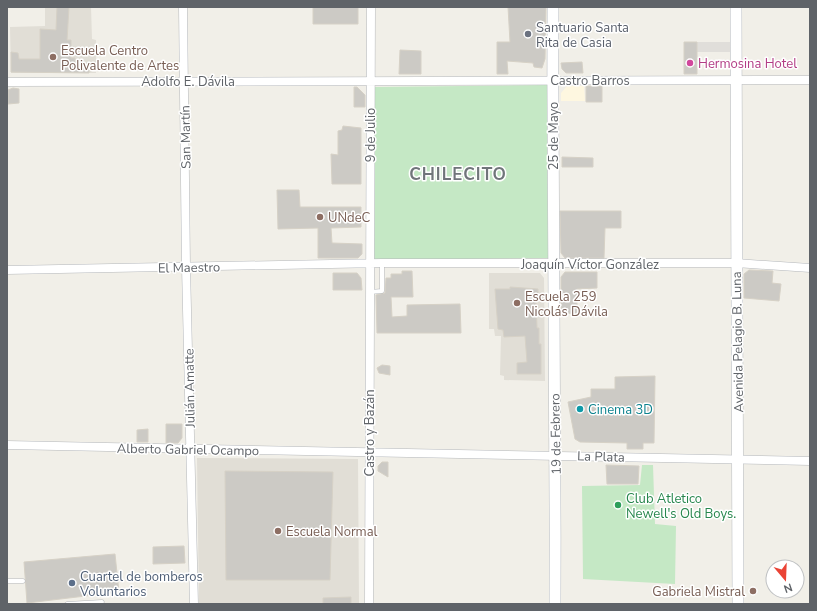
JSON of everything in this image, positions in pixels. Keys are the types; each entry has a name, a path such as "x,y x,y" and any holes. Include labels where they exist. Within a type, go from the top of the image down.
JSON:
{"main road":[{"name":"25 de Mayo","path":"553,7 553,264"},
{"name":"Avenida Pelagio B. Luna","path":"736,7 738,604"},
{"name":"19 de Febrero","path":"553,264 556,455 555,604"}],"street":[{"name":"San Martín","path":"183,7 186,267"},
{"name":"9 de Julio","path":"370,263 369,82 371,7"},
{"name":"Castro Barros","path":"369,82 810,80"},
{"name":"Adolfo E. Dávila","path":"7,82 369,82"},
{"name":"Joaquín Víctor González","path":"370,263 736,263 810,268"},
{"name":"El Maestro","path":"7,270 370,263"},
{"name":"Castro y Bazán","path":"369,604 368,452 370,263"},
{"name":"Julián Amatte","path":"186,267 194,604"},
{"name":"Alberto Gabriel Ocampo","path":"7,445 368,452"},
{"name":"La Plata","path":"368,452 810,461"}],"lane":[{"path":"370,292 382,291 382,263"},
{"path":"7,581 23,581"},
{"path":"66,604 102,602"}],"shaded area":[{"name":"Escuela Centro Polivalente de Artes","path":"45,7 91,7 92,39 96,40 96,73 11,73 10,27 45,26"},
{"path":"697,42 730,42 730,52 697,52"},
{"path":"567,86 584,86 585,101 561,101 561,93"},
{"name":"Escuela 259 Nicolás Dávila","path":"489,273 540,273 544,278 545,381 504,380 504,376 500,375 501,336 495,336 494,329 489,329"},
{"name":"Escuela Normal","path":"197,458 358,459 359,604 199,604"}],"green space":[{"path":"547,85 548,258 374,260 373,87"},
{"name":"Club Atletico Newell's Old Boys.","path":"642,465 653,465 655,524 676,526 675,584 583,579 582,486 640,485"}],"building":[{"path":"57,7 69,7 67,40 71,40 71,58 75,58 75,63 89,64 89,73 11,72 11,52 18,53 19,59 40,59 40,29 56,30"},
{"path":"313,7 358,7 358,24 313,24"},
{"name":"Santuario Santa Rita de Casia","path":"508,7 546,7 545,59 542,68 534,67 533,63 507,61 508,74 497,74 497,42 510,42"},
{"name":"Hermosina Hotel","path":"684,42 697,42 697,74 684,74"},
{"path":"400,50 421,51 421,74 399,74"},
{"path":"582,62 583,73 566,73 562,69 561,63"},
{"path":"586,86 602,86 602,102 586,102"},
{"path":"354,87 357,87 365,95 365,107 354,107"},
{"path":"13,88 19,89 19,103 8,104 8,90"},
{"path":"343,126 361,128 361,184 332,184 331,154 338,155 338,131 342,130"},
{"path":"562,157 593,158 593,167 562,167"},
{"name":"UNdeC","path":"277,190 299,190 300,207 361,207 361,227 331,228 332,243 362,244 362,254 358,258 318,258 318,228 278,229"},
{"path":"560,211 621,211 621,228 605,228 604,258 565,258 561,253"},
{"path":"749,270 773,271 772,283 781,284 779,301 744,298 744,274"},
{"path":"402,271 412,271 413,297 391,297 392,317 407,316 407,305 460,304 461,333 377,333 376,295 385,293 386,278 391,278 391,274 402,274"},
{"path":"565,272 597,272 597,288 577,289 577,314 561,313 561,277"},
{"path":"333,273 357,273 361,278 362,290 333,290"},
{"path":"510,287 538,289 538,301 536,301 537,328 539,328 539,344 541,344 541,374 517,374 517,363 527,362 525,336 504,337 503,330 498,329 495,289 510,289"},
{"path":"382,365 390,366 390,375 379,373 377,368"},
{"path":"655,376 654,443 643,443 643,449 627,449 627,443 580,442 575,439 568,402 591,397 591,389 615,389 615,377"},
{"path":"166,424 182,424 182,438 178,443 166,443"},
{"path":"148,429 148,442 137,442 137,430"},
{"path":"382,462 388,462 388,477 378,471 378,466"},
{"path":"606,465 639,466 638,484 607,484"},
{"path":"225,471 333,472 330,580 226,580"},
{"path":"184,546 185,563 153,564 153,547"},
{"name":"Cuartel de bomberos Voluntarios","path":"115,554 119,592 27,603 24,562"},
{"path":"351,597 351,604 323,604 323,598"}],"place":[{"name":"Santuario Santa Rita de Casia","path":"528,34"},
{"name":"Escuela Centro Polivalente de Artes","path":"53,57"},
{"name":"Hermosina Hotel","path":"690,63"},
{"name":"UNdeC","path":"320,217"},
{"name":"Escuela 259 Nicolás Dávila","path":"517,303"},
{"name":"Cinema 3D","path":"580,409"},
{"name":"Club Atletico Newell's Old Boys.","path":"618,505"},
{"name":"Escuela Normal","path":"278,531"},
{"name":"Cuartel de bomberos Voluntarios","path":"72,583"},
{"name":"Gabriela Mistral","path":"753,591"}],"district":[{"name":"CHILECITO","path":"458,174"}]}
